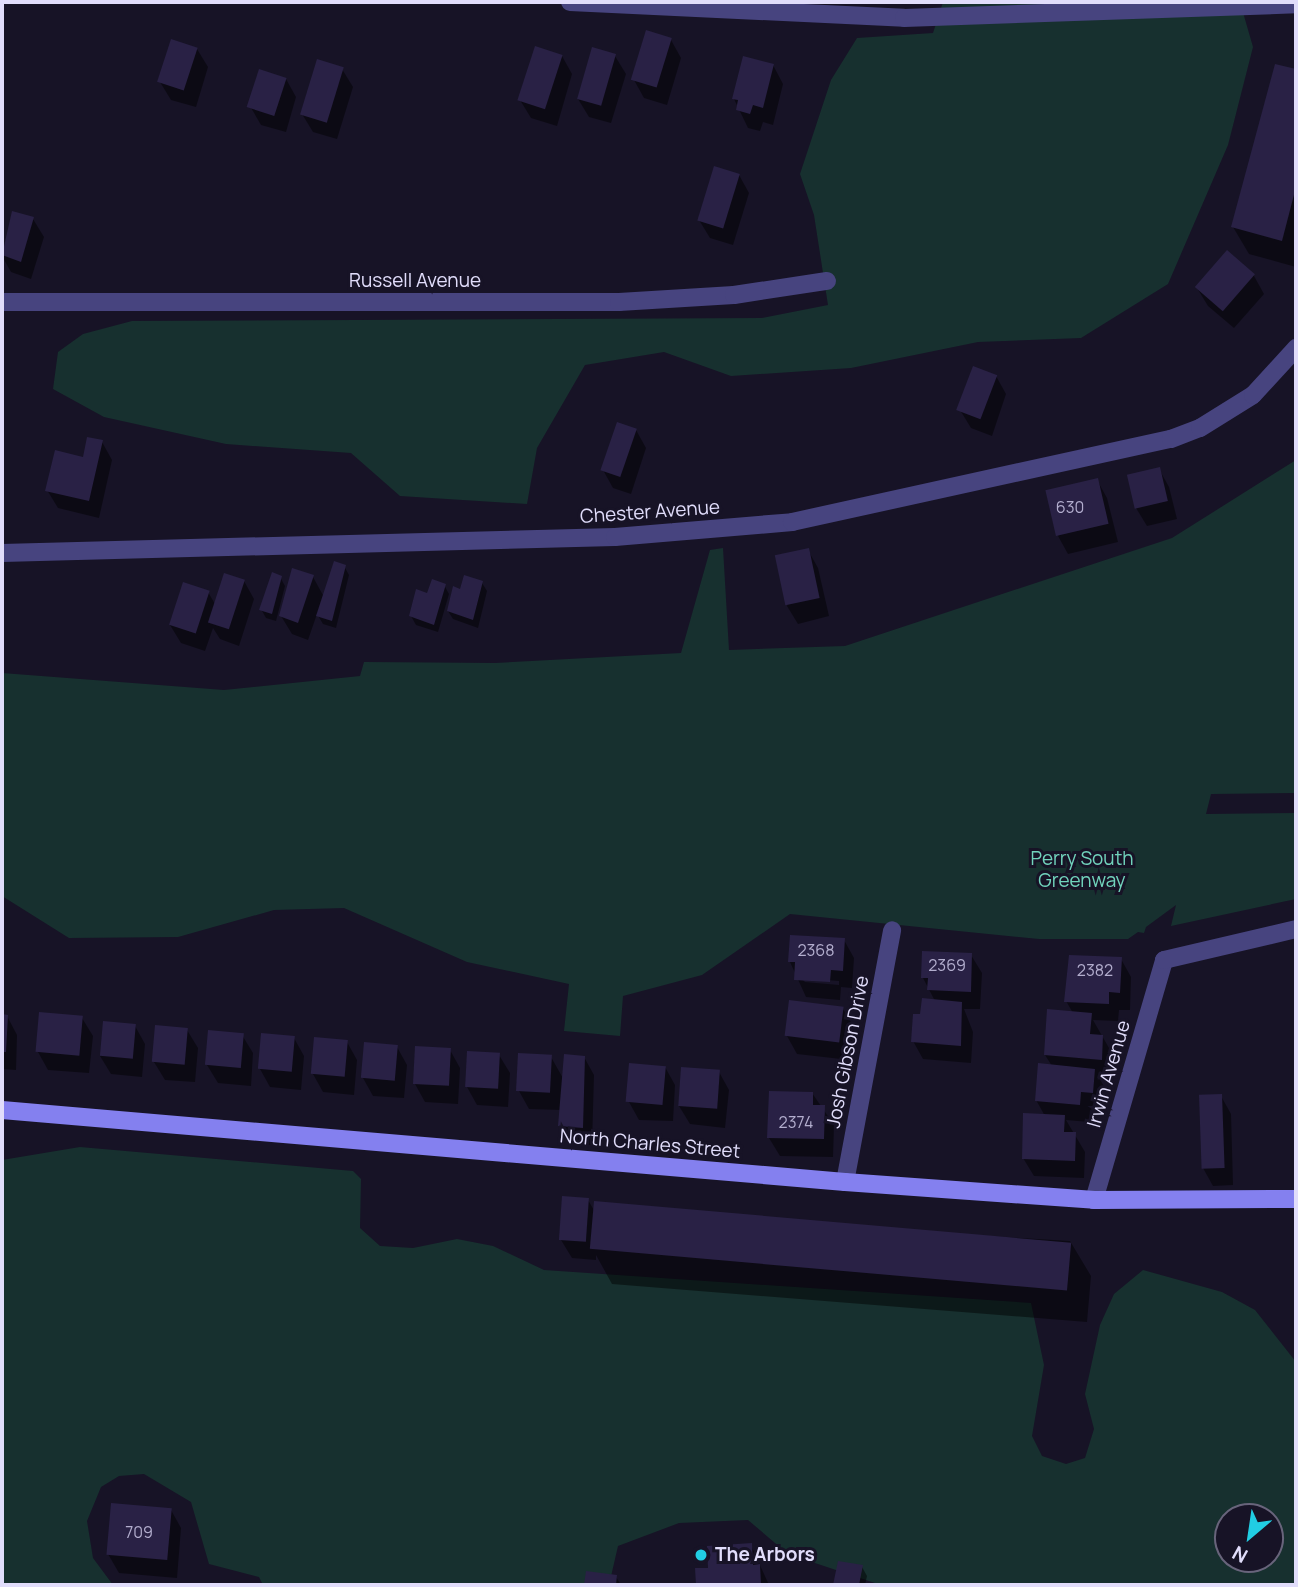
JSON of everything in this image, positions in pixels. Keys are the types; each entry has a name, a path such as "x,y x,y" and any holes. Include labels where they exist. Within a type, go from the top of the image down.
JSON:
{"street":[{"path":"570,2 904,18 1296,4"},
{"name":"Russell Avenue","path":"2,302 619,302 734,295 827,281"},
{"name":"Chester Avenue","path":"2,553 615,537 792,522 1171,439 1228,413 1273,377 1296,348"},
{"name":"Irwin Avenue","path":"1094,1200 1164,960 1296,929"},
{"name":"Josh Gibson Drive","path":"845,1182 892,930"},
{"name":"North Charles Street","path":"2,1110 845,1182 1094,1200 1296,1199"}],"green space":[{"path":"943,2 1240,2 1253,47 1228,145 1168,284 1081,338 978,342 851,368 731,376 664,352 585,365 537,448 527,504 400,496 351,453 226,444 104,417 53,389 58,352 83,334 132,321 762,318 828,305 814,215 800,174 831,80 857,38 933,33"},
{"name":"Perry South Greenway","path":"1296,460 1296,793 1211,794 1206,814 1296,813 1296,899 1171,926 1176,905 1146,927 1144,933 1138,932 1128,939 1039,939 790,914 702,975 623,996 620,1036 564,1031 569,984 467,962 344,908 274,910 178,937 69,938 2,896 2,673 224,690 360,676 364,662 495,663 681,653 710,550 723,548 729,650 845,646 1172,538"},
{"path":"80,1147 353,1171 361,1179 360,1228 380,1246 413,1248 457,1239 493,1246 544,1270 1031,1303 1044,1365 1032,1436 1042,1456 1066,1464 1085,1458 1094,1429 1085,1394 1100,1325 1114,1294 1143,1270 1222,1292 1255,1310 1296,1362 1296,1585 881,1585 788,1554 748,1520 679,1523 618,1546 609,1585 263,1585 259,1577 209,1564 191,1502 144,1474 119,1476 101,1487 87,1521 93,1558 113,1585 2,1585 2,1160"}],"building":[{"path":"646,30 672,38 657,88 631,80"},
{"path":"171,39 198,48 184,90 157,82"},
{"path":"535,46 563,55 545,109 517,100"},
{"path":"592,47 616,54 601,106 577,99"},
{"path":"743,56 774,64 763,108 753,105 750,114 736,110 738,100 732,99"},
{"path":"317,59 344,67 327,123 300,114"},
{"path":"1275,64 1296,69 1296,187 1282,241 1231,227"},
{"path":"259,69 287,78 274,116 247,107"},
{"path":"714,166 740,174 723,228 697,221"},
{"path":"12,211 34,217 21,262 2,255"},
{"path":"1227,250 1255,274 1223,311 1195,287"},
{"path":"973,366 997,375 980,419 956,410"},
{"path":"617,422 637,429 620,477 600,470"},
{"path":"87,437 103,440 89,501 45,491 55,450 83,457"},
{"path":"1160,467 1168,501 1135,509 1127,475"},
{"path":"1098,478 1109,524 1056,536 1045,490"},
{"path":"809,548 820,598 785,605 775,555"},
{"path":"334,561 346,565 332,621 316,616"},
{"path":"292,568 314,575 298,623 279,616"},
{"path":"272,572 282,576 272,614 259,610"},
{"path":"224,573 245,580 229,629 208,622"},
{"path":"464,575 483,581 473,620 447,611 453,586 460,589"},
{"path":"432,579 446,584 434,625 409,616 416,589 427,593"},
{"path":"183,582 210,591 196,633 169,625"},
{"path":"790,935 845,938 843,971 831,970 830,982 794,980 795,962 788,962"},
{"path":"922,951 972,953 971,992 927,990 928,978 921,978"},
{"path":"1069,955 1122,957 1120,993 1109,992 1109,1004 1064,1002"},
{"path":"922,998 962,1002 961,1046 911,1042 913,1014 920,1014"},
{"path":"789,1000 844,1007 839,1042 785,1036"},
{"path":"1047,1009 1092,1013 1090,1034 1103,1035 1102,1060 1044,1055"},
{"path":"39,1012 83,1016 79,1056 36,1052"},
{"path":"2,1014 8,1015 6,1052 2,1052"},
{"path":"103,1021 136,1024 133,1059 100,1056"},
{"path":"155,1025 188,1028 185,1065 152,1062"},
{"path":"208,1030 244,1033 241,1068 205,1065"},
{"path":"261,1033 295,1036 292,1072 258,1069"},
{"path":"314,1037 348,1040 345,1077 311,1074"},
{"path":"364,1042 398,1045 395,1081 361,1078"},
{"path":"415,1046 451,1048 449,1086 413,1084"},
{"path":"467,1051 500,1053 498,1089 465,1087"},
{"path":"518,1053 552,1055 550,1093 516,1091"},
{"path":"564,1054 585,1056 583,1128 558,1126"},
{"path":"629,1063 666,1066 662,1105 626,1102"},
{"path":"1038,1063 1095,1069 1093,1093 1081,1092 1080,1105 1035,1101"},
{"path":"681,1067 720,1070 717,1109 678,1106"},
{"path":"769,1091 813,1092 813,1105 825,1105 824,1139 767,1138"},
{"path":"1222,1094 1225,1168 1202,1169 1199,1095"},
{"path":"1023,1113 1065,1115 1064,1132 1076,1132 1075,1161 1022,1159"},
{"path":"562,1196 589,1198 586,1242 559,1240"},
{"path":"594,1201 1071,1243 1067,1291 590,1249"},
{"path":"111,1503 172,1508 167,1560 106,1555"},
{"path":"752,1543 753,1565 760,1564 761,1585 696,1585 695,1568 708,1568 707,1546"},
{"path":"838,1561 863,1565 859,1585 833,1585"},
{"path":"586,1571 617,1575 616,1585 584,1585"}],"place":[{"name":"The Arbors","path":"701,1555"}]}
